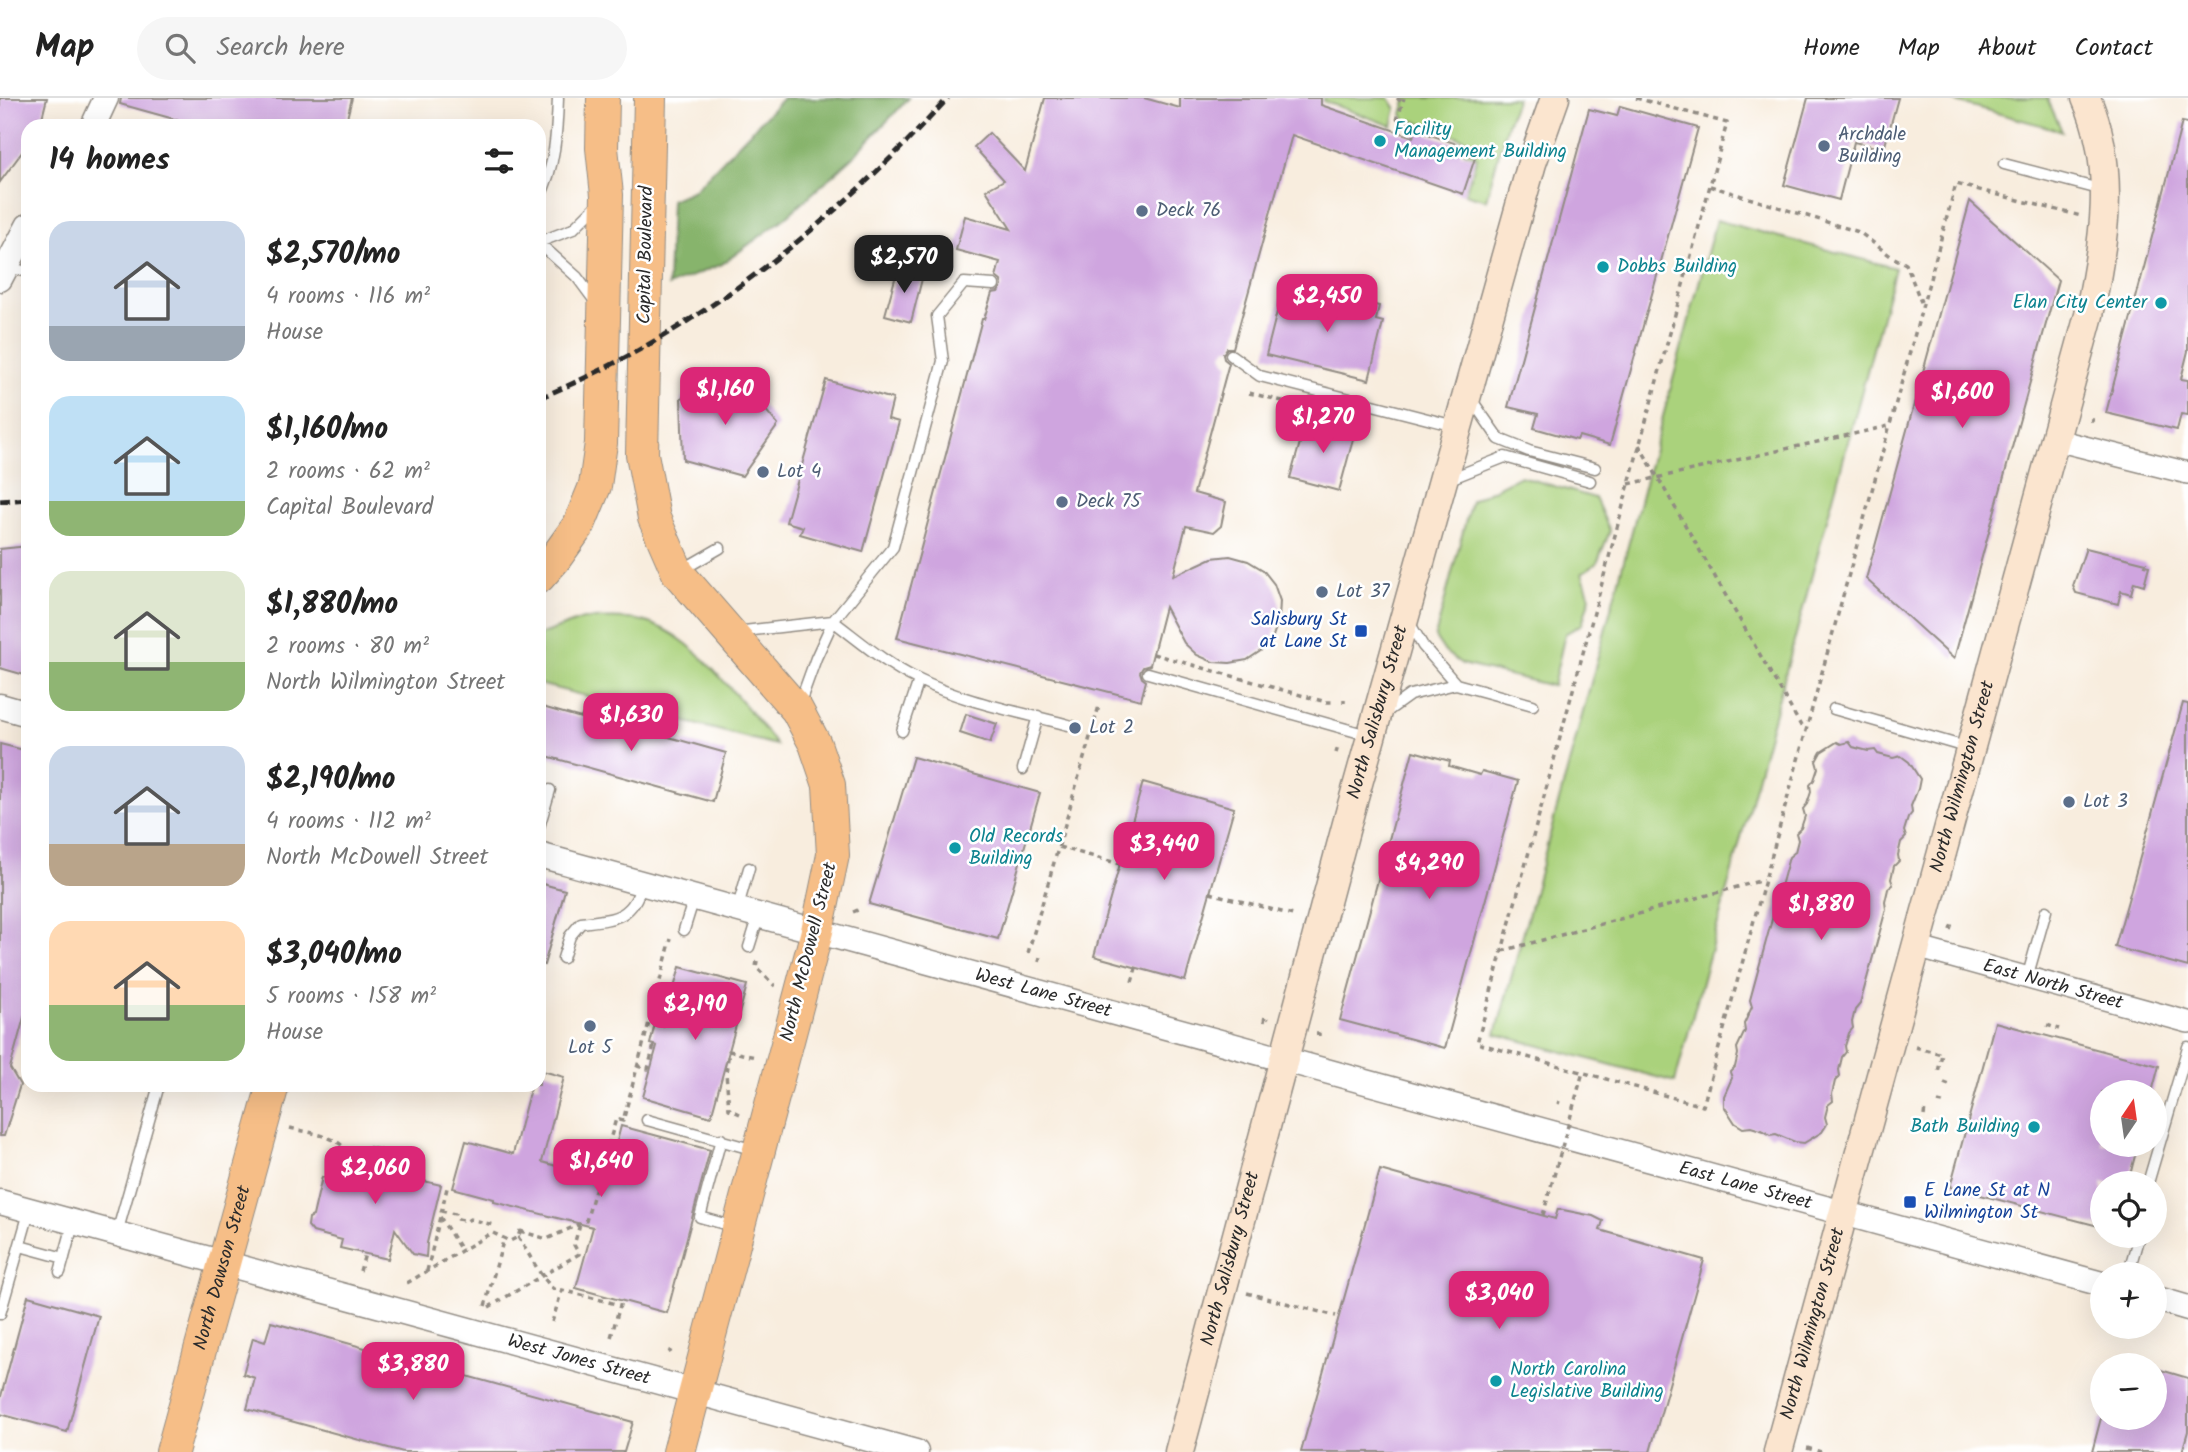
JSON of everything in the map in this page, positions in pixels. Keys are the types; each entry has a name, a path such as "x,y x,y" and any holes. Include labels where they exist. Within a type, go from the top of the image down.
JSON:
{"main road":[{"name":"Capital Boulevard","path":"546,570 579,525 595,486 601,443 602,311 607,195 602,148 603,98"},
{"name":"Capital Boulevard","path":"642,454 650,98"},
{"path":"648,148 657,98"},
{"name":"North Salisbury Street","path":"1179,1452 1282,1059 1373,728 1532,163 1555,98"},
{"name":"North Wilmington Street","path":"1778,1452 2089,315 2101,260 2104,162 2094,117 2086,98"},
{"name":"North McDowell Street","path":"642,454 654,518 678,573 797,710 815,744 829,785 833,855 817,931 679,1452"},
{"name":"North Dawson Street","path":"172,1452 271,1092"}],"street":[{"path":"96,119 106,98"},
{"path":"11,273 21,245"},
{"path":"2056,440 2188,473"},
{"path":"0,706 21,712"},
{"name":"West Lane Street","path":"546,857 1550,1133"},
{"name":"East North Street","path":"1916,947 2188,1022"},
{"name":"East Lane Street","path":"1550,1133 2090,1281"},
{"name":"West Jones Street","path":"1,1204 30,1209 224,1261 916,1452"},
{"path":"2167,1302 2188,1308"}],"lane":[{"path":"546,183 557,136 558,98"},
{"path":"2004,164 2104,190"},
{"path":"546,239 573,229 607,195"},
{"path":"546,248 577,277 602,311"},
{"path":"797,710 833,621 893,547 943,361 937,316 964,283 994,285"},
{"path":"1231,355 1261,376 1458,426"},
{"path":"1467,394 1499,439 1529,451 1595,468"},
{"path":"1442,482 1505,457 1591,481"},
{"path":"678,573 720,548"},
{"path":"1405,615 1423,646 1456,684"},
{"path":"729,632 833,621 880,658 919,680 962,696 1072,726"},
{"path":"1148,673 1373,728 1410,695 1456,684 1533,705"},
{"path":"902,731 919,680"},
{"path":"1834,709 1971,749"},
{"path":"1023,769 1038,716"},
{"path":"546,803 550,790"},
{"path":"749,868 749,947"},
{"path":"563,958 570,936 581,923 610,919 632,909 639,897 642,883"},
{"path":"679,928 694,898"},
{"path":"2027,978 2046,911"},
{"path":"2152,1171 2188,1047"},
{"path":"117,1233 157,1092"},
{"path":"647,1120 758,1151"},
{"path":"721,1139 700,1217 737,1228"},
{"path":"0,1314 30,1209"},
{"path":"60,1272 74,1221"},
{"path":"20,1246 64,1258"}],"path":[{"path":"1397,98 1404,101 1397,120"},
{"path":"1636,98 1727,123 1477,1043 1703,1105 1956,184 2081,216"},
{"path":"1710,186 1859,232 1906,264 1922,303"},
{"path":"1629,484 1889,426"},
{"path":"1639,444 1805,732"},
{"path":"1153,654 1326,702 1336,702"},
{"path":"1027,953 1099,706"},
{"path":"1336,753 1338,747"},
{"path":"1059,847 1120,864"},
{"path":"1502,951 1765,879"},
{"path":"1210,893 1293,915"},
{"path":"1950,930 1952,924"},
{"path":"493,1232 510,1241 517,1237 520,1229 547,1240 586,1221 616,1119 623,1121 646,1033 679,928"},
{"path":"755,967 775,986"},
{"path":"1132,982 1136,968"},
{"path":"1264,1022 1265,1016"},
{"path":"2047,1025 2059,1028"},
{"path":"646,1033 653,1034"},
{"path":"637,1066 648,1069 654,1045"},
{"path":"1916,1047 1942,1054 1938,1072"},
{"path":"740,1114 729,1109 726,1073 729,1051 755,1057"},
{"path":"1543,1215 1583,1072"},
{"path":"1944,1083 1952,1086"},
{"path":"1938,1102 1947,1104"},
{"path":"1924,1116 1925,1108"},
{"path":"289,1128 341,1142 352,1160 375,1166"},
{"path":"427,1272 447,1188"},
{"path":"441,1211 455,1214 458,1219 493,1223 493,1232"},
{"path":"432,1218 440,1218"},
{"path":"440,1218 462,1251"},
{"path":"505,1238 487,1306 579,1254 575,1245 580,1224"},
{"path":"407,1283 493,1232"},
{"path":"517,1237 553,1289 620,1305 610,1341"},
{"path":"360,1270 365,1254"},
{"path":"552,1322 562,1290"},
{"path":"1247,1293 1336,1316"},
{"path":"1807,1448 1821,1452"}],"green space":[{"path":"783,98 909,98 853,157 785,218 722,264 668,286 671,200 694,190"},
{"path":"1323,98 1389,98 1396,109 1392,126 1323,101"},
{"path":"1407,98 1517,98 1486,200 1465,194 1477,157 1464,152 1467,140 1414,121 1412,126 1405,121 1402,114"},
{"path":"1954,98 2047,98 2062,131 1953,101"},
{"path":"1716,220 1895,268 1675,1082 1496,1034"},
{"path":"1520,476 1595,498 1610,531 1597,563 1582,573 1590,597 1582,624 1565,634 1553,686 1462,664 1445,652 1435,637 1471,501"},
{"path":"617,618 638,620 665,630 698,654 776,745 546,686 546,632 583,619"}],"building":[{"path":"0,98 47,98 42,119 21,119 21,154 0,182"},
{"path":"121,98 352,98 347,119 174,119 120,104"},
{"path":"1045,98 1144,98 1180,108 1180,98 1321,98 1321,105 1413,137 1416,130 1463,146 1460,153 1475,158 1463,194 1292,135 1233,348 1227,348 1223,354 1229,363 1194,493 1226,502 1221,526 1214,532 1186,526 1173,576 1212,558 1230,556 1248,561 1263,570 1274,584 1280,601 1279,619 1273,636 1262,650 1247,660 1213,662 1197,655 1184,643 1165,607 1150,665 1143,667 1140,672 1146,681 1141,700 897,638 982,319 992,293 998,292 1002,286 996,277 1000,262 956,250 965,216 1011,229 986,190 1004,180 974,147 989,133 1025,171"},
{"name":"Archdale Building","path":"1808,98 1898,98 1884,149 1854,142 1839,200 1784,185"},
{"name":"Dobbs Building","path":"1620,106 1698,128 1610,445 1579,436 1577,440 1534,428 1538,414 1508,407 1589,109 1617,116"},
{"name":"Elan City Center","path":"2182,122 2188,123 2188,351 2181,379 2188,380 2188,415 2181,414 2177,430 2106,413"},
{"path":"1970,201 2058,280 1954,659 1866,579"},
{"path":"898,268 923,275 911,322 885,315"},
{"path":"1313,290 1379,306 1376,320 1383,322 1369,380 1266,355 1281,296 1310,303"},
{"path":"739,377 778,425 742,476 683,460 681,398"},
{"path":"826,380 893,399 888,419 899,422 863,552 800,534 803,527 786,522"},
{"path":"1307,418 1355,432 1339,491 1290,478"},
{"path":"21,547 21,674 0,668 0,549"},
{"path":"2086,548 2146,563 2145,565 2149,566 2144,585 2134,582 2131,594 2121,591 2118,604 2076,593 2073,586"},
{"path":"2183,703 2188,704 2188,967 2115,947"},
{"path":"546,708 581,718 583,713 726,753 713,802 546,756"},
{"path":"966,714 997,724 990,743 960,733"},
{"path":"1837,742 1849,742 1853,747 1875,750 1878,754 1893,758 1901,756 1909,762 1920,779 1911,806 1912,813 1904,831 1906,837 1901,842 1899,861 1894,866 1891,879 1893,885 1888,889 1886,909 1860,1004 1855,1010 1853,1028 1842,1057 1840,1076 1835,1081 1833,1101 1828,1105 1825,1117 1827,1124 1822,1132 1804,1143 1776,1134 1770,1135 1751,1127 1743,1128 1735,1123 1724,1106 1724,1096 1732,1078 1730,1072 1735,1067 1737,1048 1745,1031 1744,1024 1752,1007 1750,1000 1789,857 1795,852 1798,840 1796,833 1805,816 1803,809 1818,768 1816,761 1821,752"},
{"path":"0,744 21,749 21,1028 10,1068 20,1085 4,1136 0,1136"},
{"path":"1413,751 1450,761 1449,766 1480,775 1482,771 1518,781 1445,1048 1340,1020"},
{"name":"Old Records Building","path":"913,757 1040,793 998,939 869,904"},
{"path":"1143,782 1234,808 1185,981 1094,956"},
{"path":"546,885 565,890 546,958"},
{"path":"680,967 747,985 711,1117 643,1097 657,1046 650,1044 655,1024 663,1026"},
{"name":"Bath Building","path":"1995,1022 2159,1066 2155,1080 2090,1080 2090,1157 2135,1157 2131,1171 2090,1171 2090,1224 1950,1187"},
{"path":"546,1072 564,1077 542,1162 607,1180 621,1126 710,1150 667,1313 576,1288 593,1227 494,1202 494,1199 453,1188 466,1141 513,1154 529,1092 546,1092"},
{"path":"370,1147 407,1156 402,1176 441,1185 426,1257 413,1254 395,1229 388,1259 340,1248 342,1240 313,1232 308,1226 322,1177 328,1178 332,1159 365,1167"},
{"name":"North Carolina Legislative Building","path":"1380,1170 1555,1219 1558,1209 1593,1216 1603,1221 1600,1230 1704,1260 1650,1452 1301,1452"},
{"path":"28,1296 99,1316 67,1432 0,1414 0,1400"},
{"path":"271,1322 633,1422 624,1452 403,1452 247,1409 255,1378 243,1374 253,1338 265,1342"},
{"path":"2167,1372 2188,1378 2188,1431 2182,1452 2092,1452 2098,1430 2167,1430"}],"railway":[{"path":"546,395 653,342 760,271 811,231 859,188 948,98"},
{"path":"0,501 21,500"}],"place":[{"name":"Facility Management Building","path":"1380,141"},
{"name":"Archdale Building","path":"1824,146"},
{"name":"Deck 76","path":"1142,211"},
{"name":"Dobbs Building","path":"1603,267"},
{"name":"Elan City Center","path":"2161,303"},
{"name":"Lot 4","path":"763,472"},
{"name":"Deck 75","path":"1062,502"},
{"name":"Lot 37","path":"1322,592"},
{"name":"Salisbury St at Lane St","path":"1361,631"},
{"name":"Lot 2","path":"1075,728"},
{"name":"Lot 3","path":"2069,802"},
{"name":"Old Records Building","path":"955,848"},
{"name":"Lot 5","path":"590,1026"},
{"name":"Bath Building","path":"2034,1127"},
{"name":"E Lane St at N Wilmington St","path":"1910,1202"},
{"name":"North Carolina Legislative Building","path":"1496,1381"}]}
